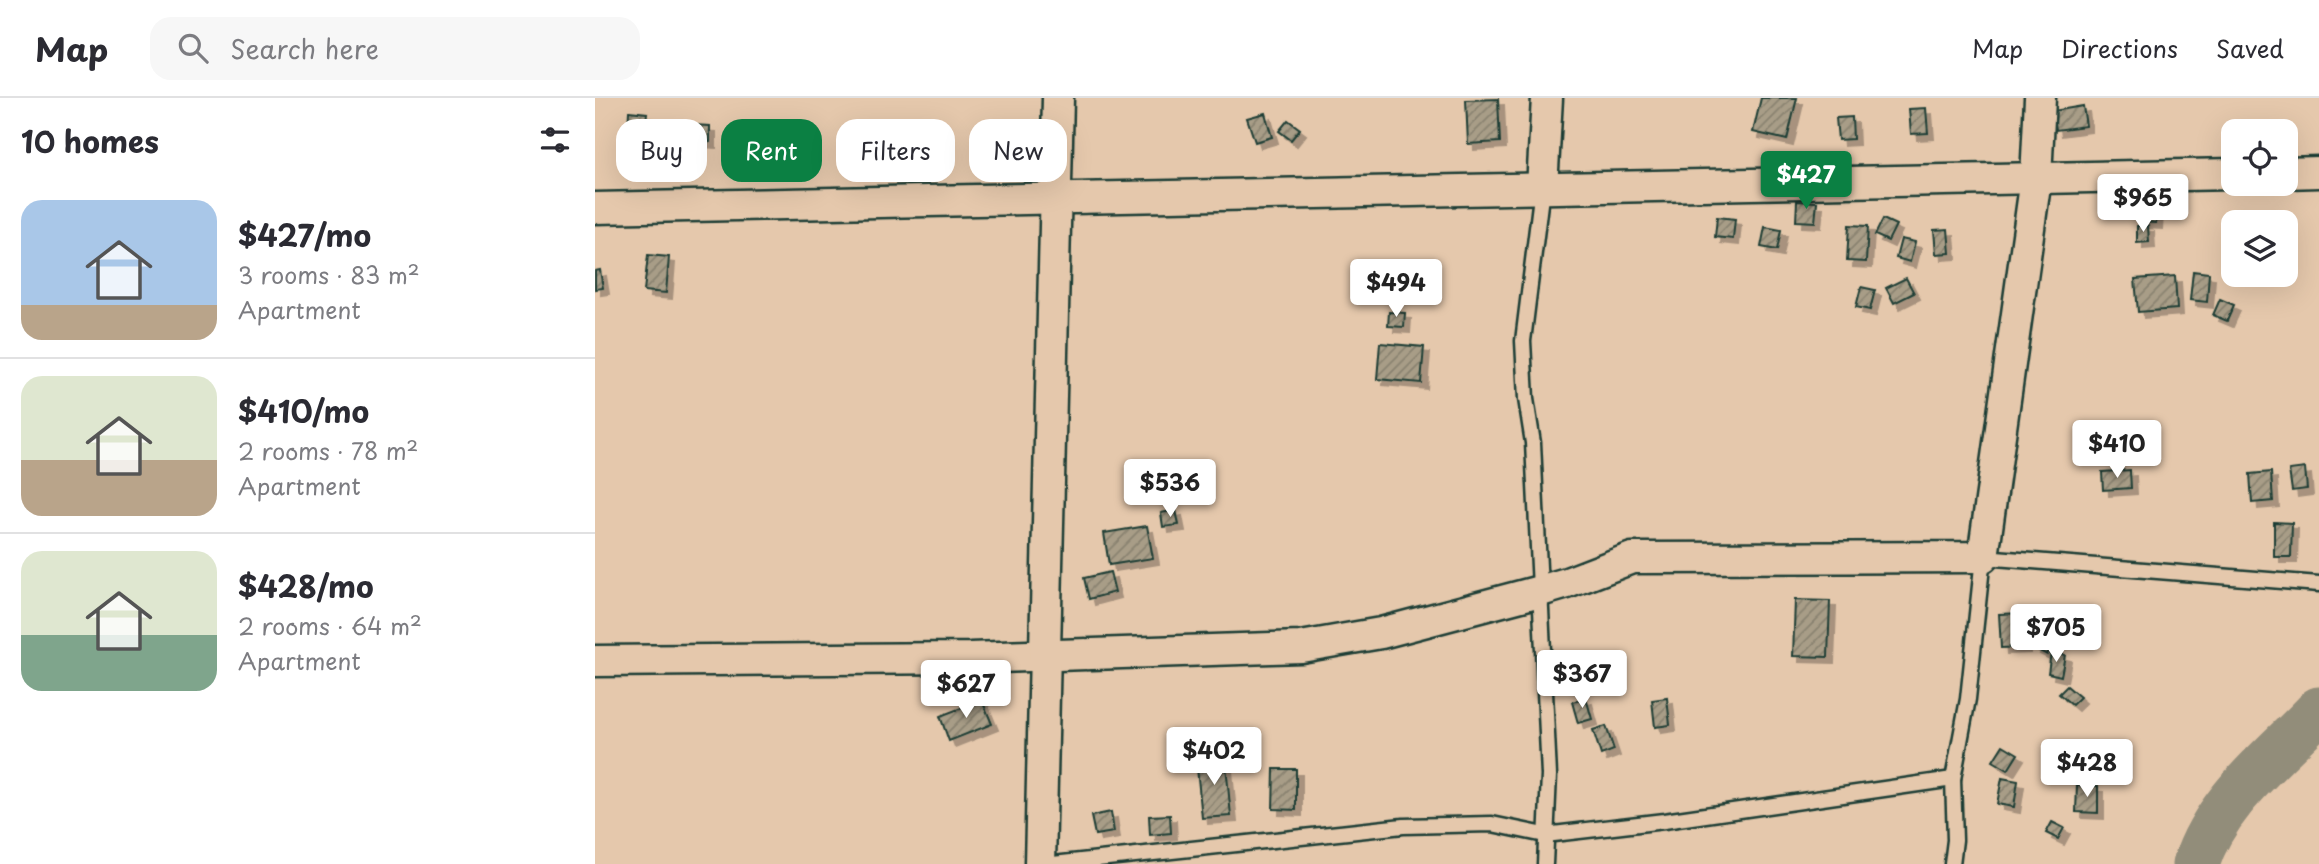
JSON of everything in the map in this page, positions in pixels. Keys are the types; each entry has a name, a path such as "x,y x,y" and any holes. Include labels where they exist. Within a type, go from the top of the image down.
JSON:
{"street":[{"path":"1040,864 1058,98"},
{"path":"1542,188 1547,98"},
{"path":"595,660 1045,655 1301,647 1381,633 1539,591 1632,558 1983,557 2036,178 2040,98"},
{"path":"2298,173 2319,172"},
{"path":"595,208 2221,174"}],"lane":[{"path":"1542,188 1523,341 1526,399 1533,443 1549,775 1545,864"},
{"path":"1952,864 1955,841 1954,779 1968,699 1983,557 2319,584"},
{"path":"1053,864 1403,826 1492,824 1545,835 1664,821 1954,779"}],"building":[{"path":"1761,98 1797,98 1787,140 1753,132"},
{"path":"1498,99 1500,142 1468,144 1466,100"},
{"path":"2083,106 2086,126 2056,130 2053,111"},
{"path":"1926,108 1928,133 1911,134 1909,109"},
{"path":"629,111 647,113 646,119 629,119"},
{"path":"1265,113 1272,137 1255,142 1247,118"},
{"path":"1852,117 1853,139 1838,140 1836,118"},
{"path":"1288,120 1300,129 1291,140 1279,131"},
{"path":"707,126 710,126 710,142 707,142"},
{"path":"1797,201 1817,202 1815,222 1796,221"},
{"path":"2140,208 2157,209 2156,223 2139,222"},
{"path":"1717,217 1735,219 1733,239 1715,237"},
{"path":"1883,219 1896,225 1888,241 1875,235"},
{"path":"1849,225 1868,226 1866,262 1847,261"},
{"path":"2137,226 2148,226 2149,242 2137,243"},
{"path":"1765,227 1781,230 1777,250 1761,247"},
{"path":"1948,229 1950,253 1936,254 1934,230"},
{"path":"1901,239 1915,242 1910,262 1896,258"},
{"path":"648,255 669,257 666,293 644,291"},
{"path":"600,270 603,288 595,289 595,271"},
{"path":"2193,271 2209,273 2207,302 2190,300"},
{"path":"2175,276 2177,309 2138,312 2135,279"},
{"path":"1906,278 1914,293 1894,303 1886,288"},
{"path":"1861,287 1875,290 1870,310 1856,307"},
{"path":"2220,299 2234,305 2227,321 2213,315"},
{"path":"1389,312 1405,313 1404,327 1388,326"},
{"path":"1380,343 1424,347 1421,383 1377,379"},
{"path":"2305,468 2307,489 2292,491 2289,470"},
{"path":"2130,470 2131,488 2103,490 2102,472"},
{"path":"2271,472 2273,501 2252,503 2250,474"},
{"path":"1176,510 1179,525 1163,527 1161,513"},
{"path":"2274,522 2292,523 2291,557 2274,557"},
{"path":"1147,526 1153,558 1109,565 1104,533"},
{"path":"1110,572 1115,592 1089,599 1084,578"},
{"path":"1795,600 1830,601 1828,657 1793,656"},
{"path":"2023,613 2024,647 2001,648 1999,614"},
{"path":"2044,628 2057,635 2047,655 2034,648"},
{"path":"2051,652 2065,655 2061,676 2048,673"},
{"path":"2067,686 2080,697 2072,705 2059,694"},
{"path":"1586,698 1592,719 1578,723 1572,702"},
{"path":"1667,698 1670,725 1655,727 1652,700"},
{"path":"982,700 992,724 949,741 940,716"},
{"path":"1606,726 1614,750 1601,755 1593,730"},
{"path":"2003,745 2018,754 2008,770 1993,761"},
{"path":"1225,755 1231,816 1202,818 1196,758"},
{"path":"1274,769 1296,769 1296,810 1273,809"},
{"path":"2002,778 2018,781 2014,807 1997,804"},
{"path":"2077,785 2098,786 2098,813 2076,812"},
{"path":"1111,812 1114,832 1095,835 1091,816"},
{"path":"1170,815 1171,833 1150,835 1149,816"},
{"path":"2052,822 2064,828 2058,839 2046,833"}],"waterway":[{"path":"2196,864 2205,841 2232,800 2319,710"}]}
